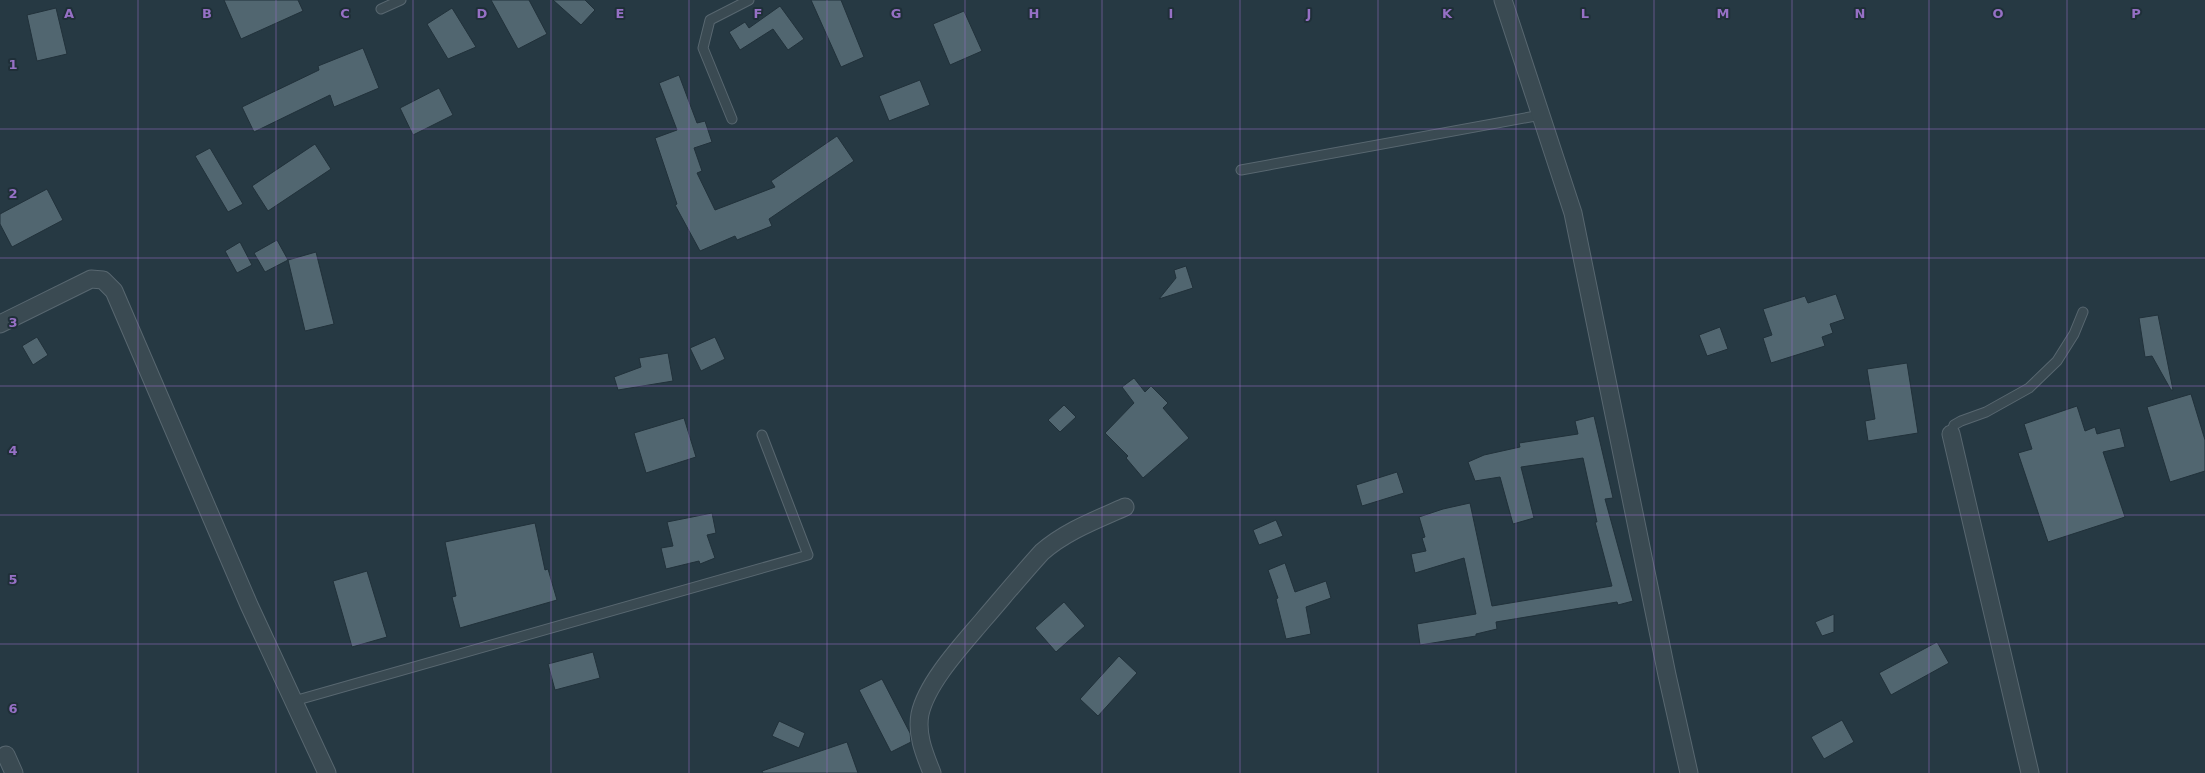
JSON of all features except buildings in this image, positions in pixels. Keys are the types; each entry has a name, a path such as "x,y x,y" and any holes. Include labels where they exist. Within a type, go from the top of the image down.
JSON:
{"street":[{"path":"1502,1 1573,213 1667,675 1689,773"},
{"path":"0,324 84,281 92,279 102,280 114,291 249,605 327,773"},
{"path":"1952,434 2030,773"},
{"path":"932,773 923,750 919,733 920,716 925,699 953,656 1042,552 1066,535 1125,507"},
{"path":"6,755 14,773"}],"lane":[{"path":"380,10 401,0"},
{"path":"732,119 703,48 710,20 749,0"},
{"path":"1241,170 1541,115"},
{"path":"1952,434 1954,426 1961,420 1986,412 2029,388 2057,361 2074,334 2083,312"},
{"path":"294,701 808,555 762,435"}]}
